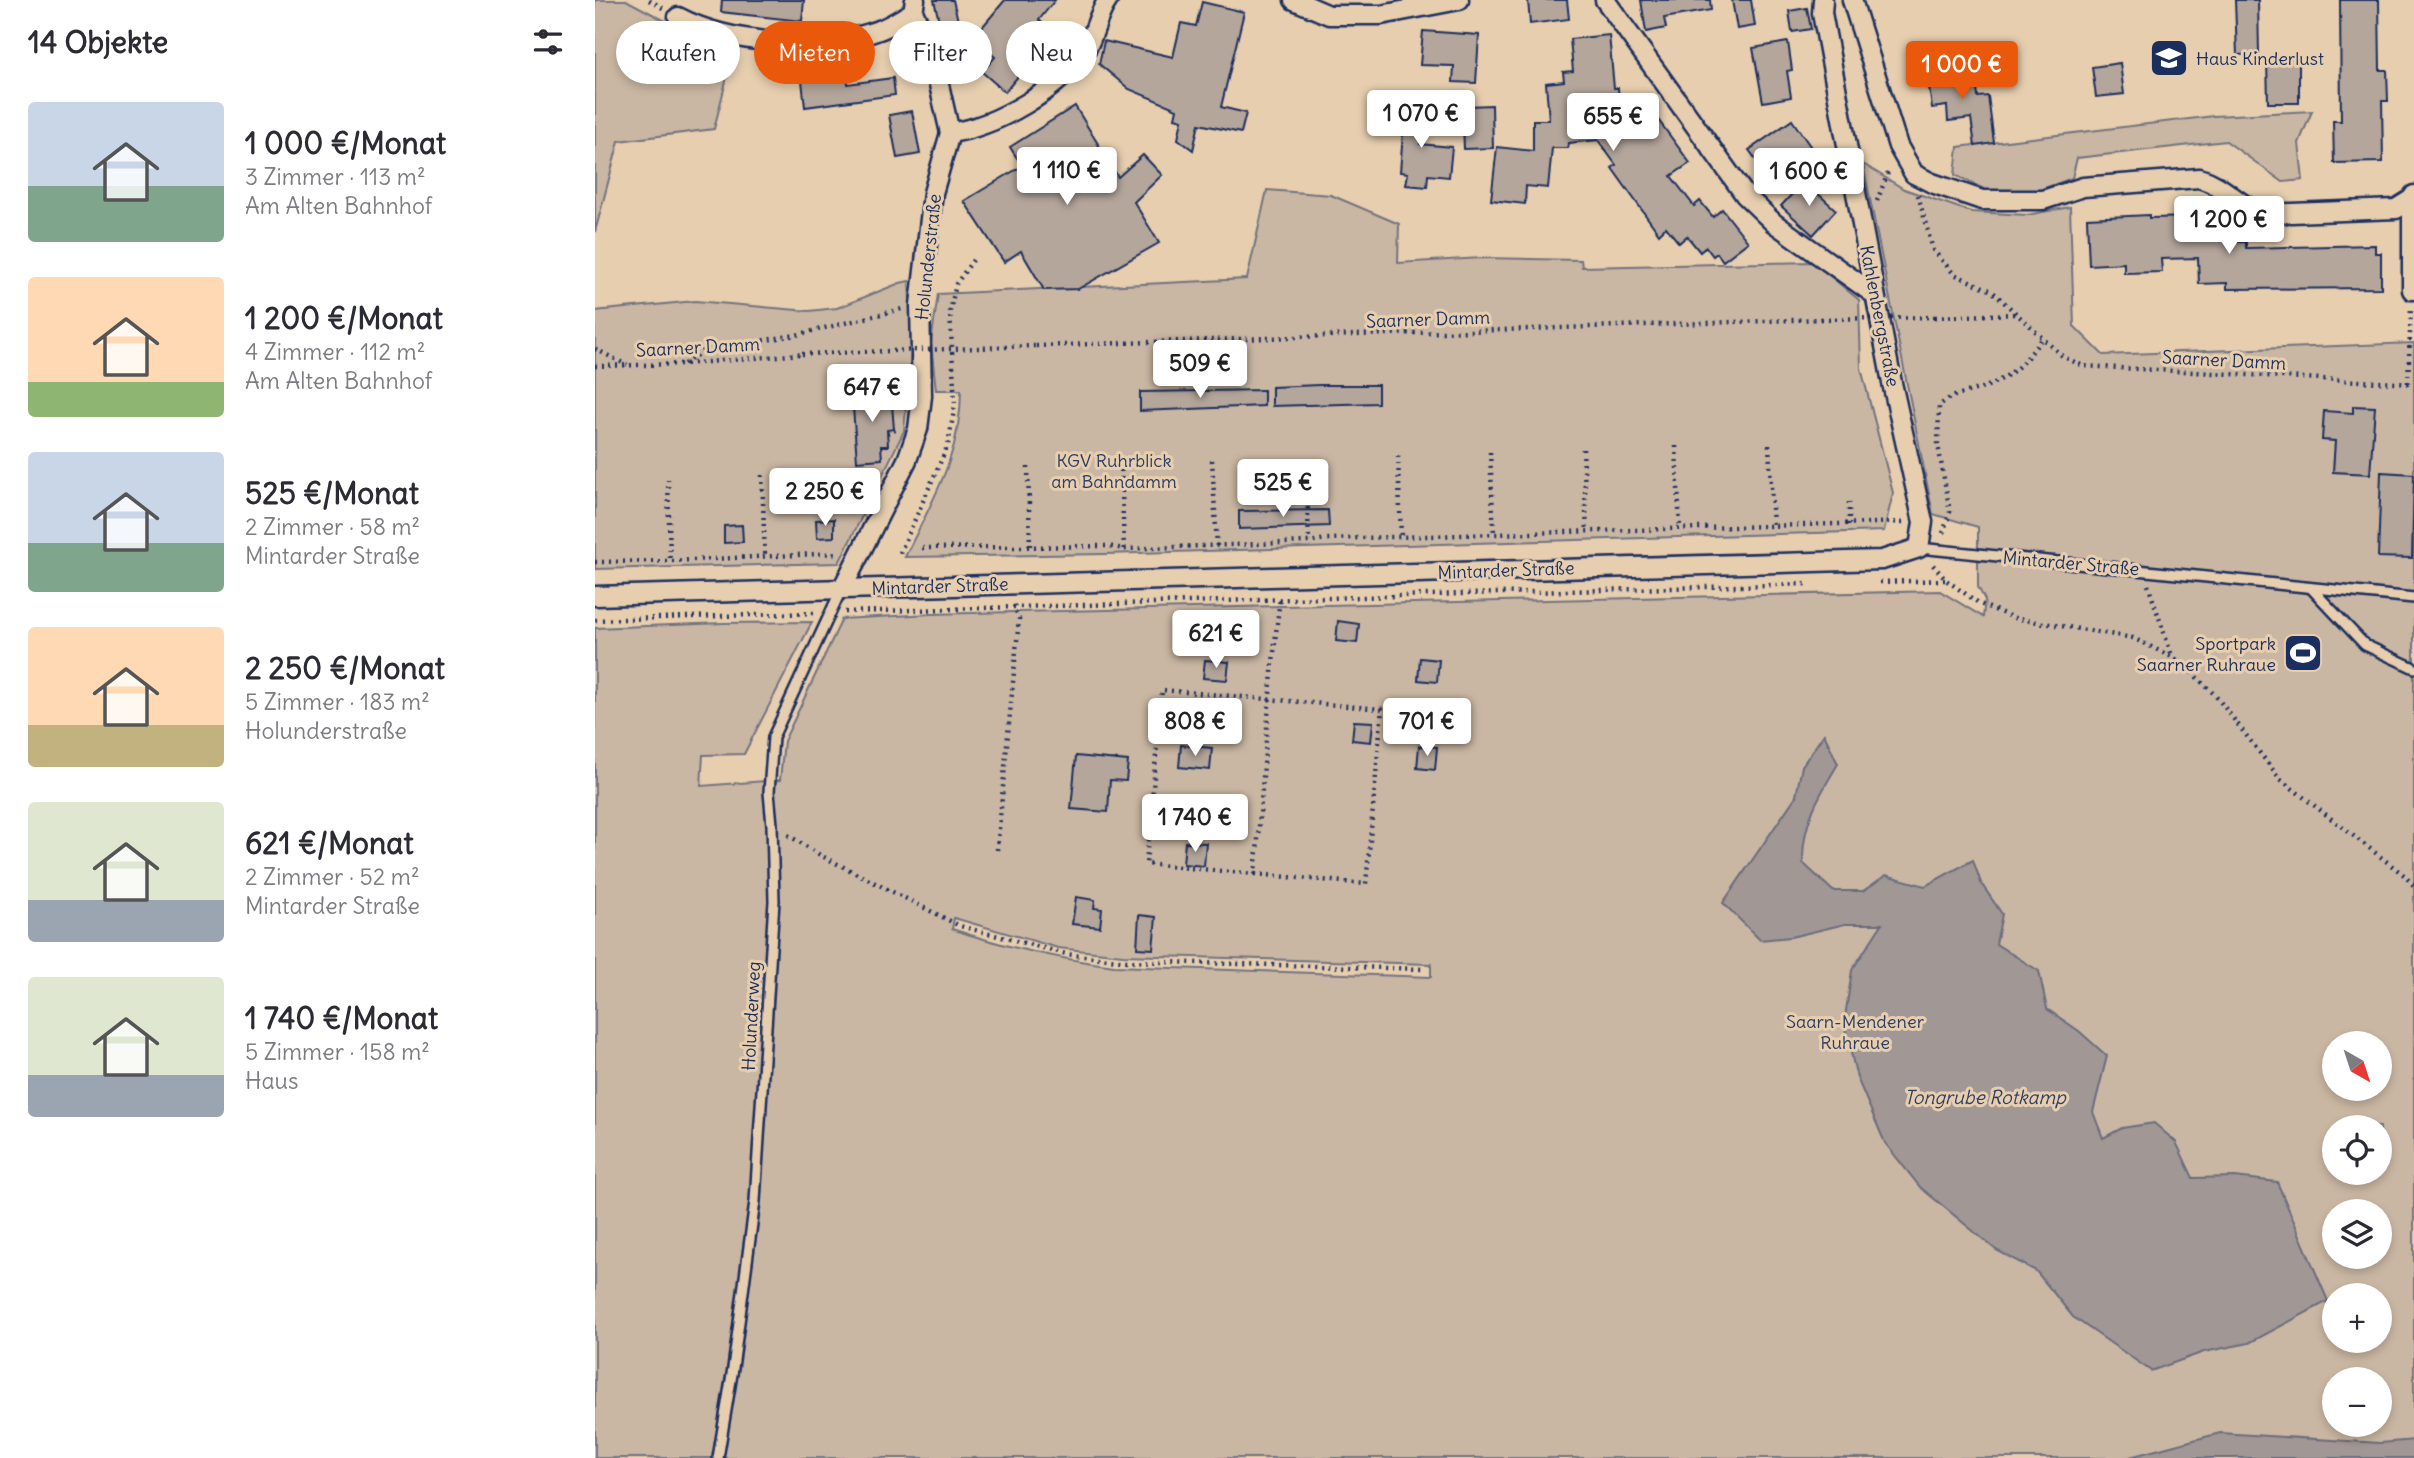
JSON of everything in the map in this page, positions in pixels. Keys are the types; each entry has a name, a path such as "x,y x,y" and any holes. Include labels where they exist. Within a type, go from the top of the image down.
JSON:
{"street":[{"path":"950,133 969,130 1029,102 1064,76 1087,48 1108,0"},
{"path":"1294,0 1328,15 1381,15 1459,0"},
{"path":"1605,0 1745,195 1774,223 1875,295"},
{"name":"Kahlenbergstraße","path":"1823,0 1822,13 1875,295 1923,522 1919,548"},
{"path":"1852,0 1898,146 1915,174 1932,183 1982,200 2043,200 2083,187 2199,178 2215,182 2247,208 2262,214 2396,209 2413,197"},
{"path":"678,17 698,27 751,40 828,42 880,30 914,6"},
{"name":"Holunderstraße","path":"842,589 907,460 918,429 922,396 920,305 933,193 950,133 930,44 914,6"},
{"path":"2413,197 2413,290"},
{"name":"Mintarder Straße","path":"595,596 1882,559 1919,548"}],"lane":[{"name":"Mintarder Straße","path":"1919,548 2414,598"},
{"path":"2311,588 2365,645 2414,668"},
{"name":"Holunderweg","path":"718,1458 755,1201 773,901 769,792 773,737 842,589"}],"path":[{"path":"1865,235 1898,146"},
{"name":"Saarner Damm","path":"1915,174 1919,204 1933,250 1954,274 1992,291 2062,356 2083,366 2411,383"},
{"path":"2411,383 2413,290"},
{"path":"684,364 704,350 796,335 920,305"},
{"name":"Saarner Damm","path":"595,366 684,364 802,354 2017,314"},
{"path":"1919,548 1943,533 1950,512 1938,445 1938,406 1948,397 1992,384 2018,369 2042,339"},
{"path":"595,349 628,365"},
{"path":"1769,445 1773,527"},
{"path":"1677,446 1680,529"},
{"path":"1583,449 1587,532"},
{"path":"1490,452 1494,534"},
{"path":"1398,456 1401,537"},
{"path":"1306,458 1310,542"},
{"path":"1212,460 1217,546"},
{"path":"1121,463 1124,549"},
{"path":"1028,467 1030,547"},
{"path":"762,475 765,557"},
{"path":"668,479 670,561"},
{"path":"1849,499 1849,525"},
{"path":"922,548 1108,546 1124,549 1310,542 1327,539 1923,522"},
{"path":"595,562 861,552"},
{"path":"2142,570 2172,657"},
{"path":"1255,874 1282,575"},
{"path":"1876,582 1946,580 1980,604 2014,618 2133,638 2180,661 2215,695 2280,779 2404,875 2414,886"},
{"path":"997,850 1019,619 1014,608 1010,584"},
{"path":"595,620 1821,584"},
{"path":"1162,690 1271,699 1382,709 1366,884 1146,864 1162,690"},
{"path":"772,825 820,855 960,926 1066,954 1127,961 1425,969"}],"green space":[{"path":"595,0 626,0 666,21 616,21 616,84 725,84 714,129 619,141 595,232"},
{"path":"2312,111 2299,143 2303,180 2283,182 2226,141 2077,158 2072,178 2039,190 1986,190 1955,175 1958,147 2214,116"},
{"name":"Saarn-Mendener Ruhraue","path":"1863,164 1904,189 1971,212 2027,215 2070,207 2074,326 2103,355 2414,343 2414,1458 595,1458 595,628 812,622 744,754 703,755 701,786 780,780 784,741 842,619 931,614 1940,591 1983,617 1985,600 1978,587 1978,527 1933,514","holes":["954,918 1058,948 1123,955 1431,964 1431,977 1114,966 1032,952 992,941 952,929"]},
{"name":"KGV Ruhrblick am Bahndamm","path":"1267,190 1331,195 1399,224 1398,263 1482,258 1581,260 1582,267 1813,262 1859,300 1861,368 1893,493 1884,531 1105,554 905,557 951,457 960,414 961,390 936,390 931,343 938,294 1247,279"},
{"path":"909,281 912,339 904,431 839,563 595,569 595,311 695,301 809,311 837,308"}],"water":[{"name":"Tongrube Rotkamp","path":"1824,734 1838,764 1808,823 1803,863 1833,891 1863,891 1886,875 1925,886 1973,860 1981,883 2002,914 1996,944 2039,971 2047,1009 2079,1031 2107,1056 2093,1112 2103,1138 2122,1128 2154,1123 2176,1142 2193,1178 2235,1177 2277,1182 2322,1287 2322,1304 2249,1343 2204,1352 2151,1371 2073,1317 2036,1271 1996,1250 1920,1187 1885,1143 1857,1078 1844,1024 1852,970 1882,924 1845,924 1791,937 1760,940 1723,903 1796,796 1802,766"},
{"path":"2220,1433 2380,1443 2414,1440 2414,1458 2126,1458"}],"building":[{"path":"722,0 804,0 802,21 721,12"},
{"path":"934,0 953,0 958,21 939,21"},
{"path":"1005,0 1055,0 1040,21 1006,21 1006,84 1012,84 1005,92 992,81 992,60 995,57 992,54 992,21 987,21"},
{"path":"1528,0 1567,0 1569,19 1530,24"},
{"path":"1641,0 1710,0 1711,10 1664,18 1666,28 1646,32"},
{"path":"1732,0 1751,0 1755,26 1737,29"},
{"path":"2235,0 2258,0 2259,54 2237,55"},
{"path":"2340,0 2379,0 2380,70 2387,70 2388,101 2382,101 2383,162 2334,163 2333,121 2341,121"},
{"path":"1202,2 1244,12 1221,107 1246,113 1241,133 1199,124 1193,150 1178,139 1182,120 1175,118 1177,109 1129,89 1099,64 1104,41 1173,57 1181,23 1196,26"},
{"path":"1807,8 1811,29 1792,32 1789,11"},
{"path":"1423,31 1479,35 1476,83 1453,82 1454,66 1420,65"},
{"path":"1609,35 1614,88 1618,88 1621,138 1653,113 1690,163 1671,176 1694,206 1700,201 1713,217 1722,209 1748,242 1723,261 1717,253 1713,256 1706,247 1700,252 1687,236 1679,243 1666,227 1659,234 1612,168 1616,165 1598,140 1569,143 1568,148 1552,148 1548,188 1526,186 1525,204 1491,200 1497,147 1533,151 1533,120 1549,120 1546,83 1564,81 1563,72 1573,71 1570,39"},
{"path":"1788,42 1792,70 1787,71 1791,97 1763,102 1753,48"},
{"path":"2299,58 2299,103 2268,103 2267,59"},
{"path":"2120,63 2124,94 2096,97 2092,67"},
{"path":"1974,67 1978,97 1988,96 1994,143 1975,146 1971,118 1948,121 1947,106 1932,108 1927,73"},
{"path":"889,79 889,84 894,84 895,95 805,107 802,84 875,84 875,80"},
{"path":"1407,98 1423,99 1420,144 1452,147 1449,177 1428,175 1427,187 1406,185 1408,173 1400,172"},
{"path":"1492,105 1493,148 1464,149 1463,122 1467,122 1467,106"},
{"path":"1075,106 1118,177 1143,155 1162,175 1134,202 1159,243 1078,289 1044,290 1021,251 1004,262 964,201 1022,166 1010,147"},
{"path":"912,111 920,154 897,158 889,115"},
{"path":"1792,120 1817,156 1788,176 1774,155 1760,165 1749,150"},
{"path":"1804,181 1836,210 1813,235 1781,206"},
{"path":"2149,215 2149,218 2198,217 2198,236 2226,236 2226,242 2246,242 2246,248 2375,245 2375,253 2381,253 2381,288 2227,289 2227,283 2199,284 2198,258 2161,259 2162,272 2124,273 2124,263 2089,265 2087,218"},
{"path":"1378,385 1378,403 1272,406 1272,387"},
{"path":"1264,390 1264,406 1140,411 1140,392"},
{"path":"891,392 894,429 887,430 888,446 881,446 882,459 857,461 852,394"},
{"path":"2353,406 2375,407 2370,474 2333,472 2335,441 2322,440 2324,411 2353,413"},
{"path":"2381,472 2414,474 2412,558 2378,557"},
{"path":"1328,510 1329,526 1239,529 1239,511"},
{"path":"834,519 834,537 817,538 816,520"},
{"path":"742,525 743,542 724,543 724,526"},
{"path":"1338,621 1359,624 1357,643 1336,641"},
{"path":"1420,658 1439,660 1437,682 1418,680"},
{"path":"1205,660 1229,662 1227,680 1203,678"},
{"path":"1354,721 1373,722 1371,742 1352,740"},
{"path":"1181,745 1212,748 1210,770 1179,767"},
{"path":"1419,746 1437,747 1435,770 1417,768"},
{"path":"1076,756 1128,761 1126,781 1110,780 1108,812 1071,809"},
{"path":"1185,842 1206,843 1204,866 1183,864"},
{"path":"1076,897 1095,900 1094,908 1102,909 1100,927 1072,924"},
{"path":"1139,915 1156,917 1153,949 1137,948"}],"place":[{"name":"Haus Kinderlust","path":"2169,58"},
{"name":"Sportpark Saarner Ruhraue","path":"2303,653"}]}
